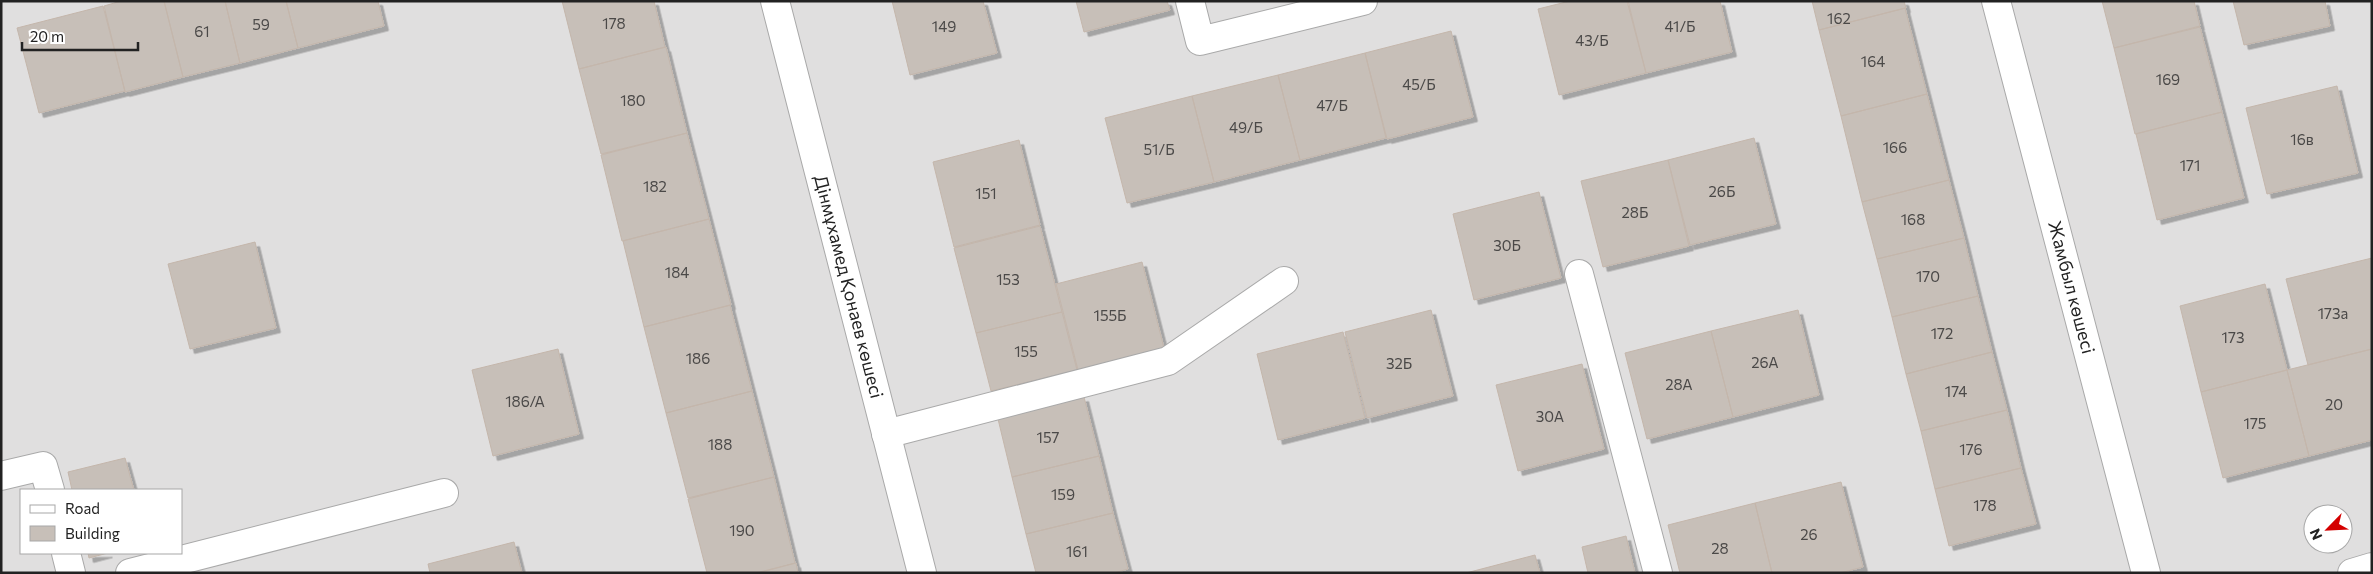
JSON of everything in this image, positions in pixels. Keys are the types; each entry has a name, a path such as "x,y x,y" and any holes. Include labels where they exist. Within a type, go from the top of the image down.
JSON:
{"street":[{"name":"Дінмұхамед Қонаев көшесі","path":"775,1 922,573"},
{"path":"1190,1 1200,41 1363,1"},
{"name":"Жамбыл көшесі","path":"1996,1 2146,573"},
{"path":"1579,274 1658,573"},
{"path":"886,434 1168,361 1284,281"},
{"path":"1,476 44,466 50,489"},
{"path":"130,573 444,493"},
{"path":"66,554 71,573"},
{"path":"2352,573 2372,567"}],"shaded area":[{"path":"1,1 2372,1 2372,567 2352,573 1,573"}],"building":[{"path":"121,1 164,1 183,77 125,92 104,6"},
{"path":"164,1 225,1 240,63 183,77"},
{"path":"225,1 286,1 298,48 240,63"},
{"path":"286,1 378,1 384,26 298,48"},
{"path":"562,1 654,1 665,47 579,69"},
{"path":"892,1 983,1 997,53 910,75"},
{"path":"1076,1 1167,1 1170,10 1084,32"},
{"path":"1570,1 1627,1 1646,73 1559,95 1538,9"},
{"path":"1628,1 1720,1 1732,52 1646,73"},
{"path":"1812,1 1904,1 1906,8 1819,30"},
{"path":"2102,1 2194,1 2200,26 2114,48"},
{"path":"2233,1 2325,1 2330,26 2244,45"},
{"path":"103,6 125,91 39,113 17,28"},
{"path":"1905,8 1927,94 1841,116 1819,30"},
{"path":"2200,27 2222,112 2135,134 2114,48"},
{"path":"1451,31 1473,117 1387,139 1365,53"},
{"path":"666,47 687,133 601,154 579,69"},
{"path":"1365,53 1386,138 1300,160 1278,75"},
{"path":"1278,75 1300,160 1214,182 1192,96"},
{"path":"2337,86 2358,173 2267,194 2246,108"},
{"path":"1927,94 1949,180 1862,202 1841,116"},
{"path":"1192,96 1214,182 1127,203 1105,118"},
{"path":"2222,112 2244,198 2157,220 2136,134"},
{"path":"687,133 709,219 622,241 601,155"},
{"path":"1754,138 1776,224 1690,245 1668,160"},
{"path":"1019,140 1040,225 954,247 933,162"},
{"path":"1668,160 1689,246 1603,267 1581,181"},
{"path":"1949,180 1964,238 1877,259 1862,202"},
{"path":"1539,192 1561,278 1474,300 1453,214"},
{"path":"709,219 731,305 644,327 623,241"},
{"path":"1040,226 1062,312 976,333 954,248"},
{"path":"1964,238 1978,296 1892,317 1877,259"},
{"path":"255,242 276,328 190,349 168,264"},
{"path":"2372,258 2372,349 2308,365 2286,279"},
{"path":"1142,262 1164,348 1078,370 1056,284"},
{"path":"2265,284 2287,370 2201,392 2180,306"},
{"path":"1978,296 1992,352 1906,374 1892,317"},
{"path":"730,305 752,391 666,413 644,327"},
{"path":"1431,310 1453,396 1367,418 1345,332"},
{"path":"1798,310 1819,395 1733,417 1711,331"},
{"path":"1062,312 1077,370 991,391 976,333"},
{"path":"1711,331 1733,417 1647,439 1625,353"},
{"path":"1343,332 1365,418 1278,440 1257,354"},
{"path":"558,349 579,434 493,456 472,370"},
{"path":"2372,349 2372,440 2309,456 2287,370"},
{"path":"1992,352 2007,410 1921,431 1906,374"},
{"path":"1582,364 1604,449 1518,471 1496,385"},
{"path":"2287,370 2309,456 2223,478 2201,392"},
{"path":"752,391 774,477 688,498 666,413"},
{"path":"1084,397 1099,456 1012,477 998,419"},
{"path":"2007,410 2021,468 1935,489 1921,431"},
{"path":"1099,456 1113,513 1026,534 1012,477"},
{"path":"125,458 134,489 72,489 68,472"},
{"path":"2021,468 2036,524 1949,546 1935,489"},
{"path":"774,477 795,563 756,573 707,573 688,499"},
{"path":"1841,482 1863,567 1840,573 1772,573 1755,503"},
{"path":"1755,503 1772,573 1680,573 1668,525"},
{"path":"1113,513 1128,569 1114,573 1036,573 1026,534"},
{"path":"1626,536 1635,573 1588,573 1582,547"},
{"path":"514,542 522,573 430,573 428,564"},
{"path":"88,554 104,554 89,558"},
{"path":"1535,555 1540,573 1466,573"},
{"path":"796,563 798,573 758,573"}]}
